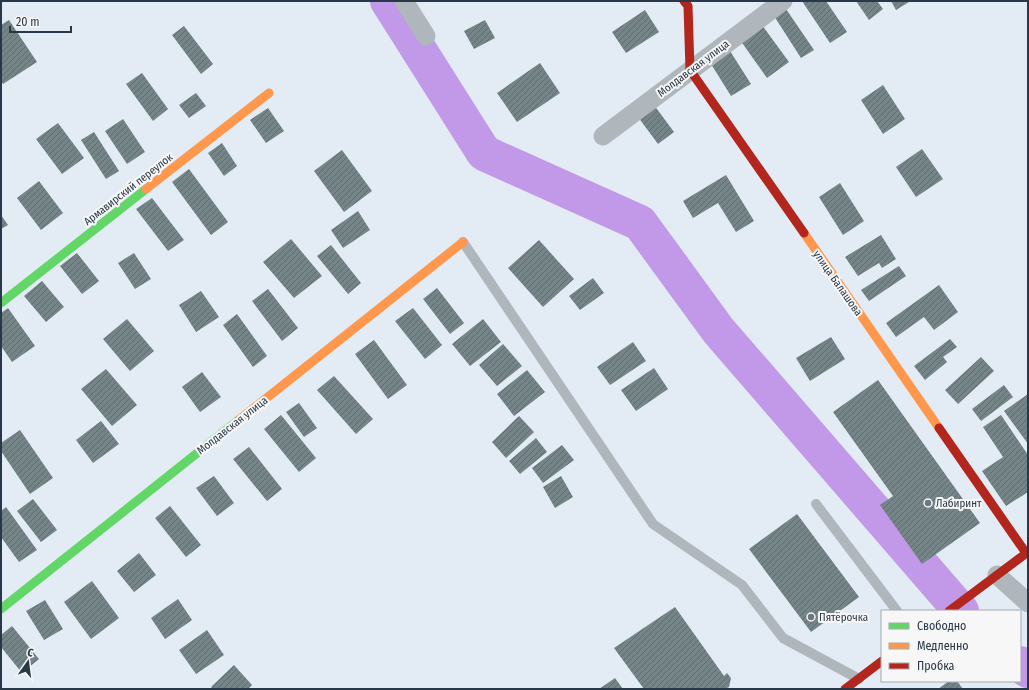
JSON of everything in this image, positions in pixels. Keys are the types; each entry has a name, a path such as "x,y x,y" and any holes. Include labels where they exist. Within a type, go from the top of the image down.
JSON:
{"street":[{"path":"404,1 426,36"},
{"path":"684,1 688,6 690,70"},
{"name":"Молдавская улица","path":"603,136 783,1"},
{"name":"улица Балашова","path":"690,70 1027,552"},
{"name":"Армавирский переулок","path":"1,303 269,94"},
{"name":"Молдавская улица","path":"1,608 463,242"},
{"path":"950,610 1027,552"},
{"path":"989,581 1028,603"},
{"path":"845,689 881,662"}],"lane":[{"path":"463,242 653,524 742,585 783,638 859,679"},
{"path":"816,504 896,610"}],"building":[{"path":"802,1 826,1 847,32 830,43"},
{"path":"856,1 877,1 883,9 869,20"},
{"path":"891,1 908,1 909,2 896,10"},
{"path":"786,9 814,50 801,58 774,16"},
{"path":"645,10 659,32 626,53 612,32"},
{"path":"9,20 37,62 3,84 1,81 1,25"},
{"path":"485,20 495,38 474,49 464,31"},
{"path":"762,25 789,62 767,78 740,40"},
{"path":"184,26 213,64 201,74 172,35"},
{"path":"730,51 751,84 731,96 711,64"},
{"path":"540,63 560,93 517,122 497,93"},
{"path":"142,73 168,109 153,121 126,84"},
{"path":"883,85 905,119 883,134 861,100"},
{"path":"196,93 206,106 189,118 179,105"},
{"path":"654,105 674,132 658,144 638,117"},
{"path":"268,108 284,131 266,143 250,120"},
{"path":"123,119 145,152 127,164 105,131"},
{"path":"58,123 84,158 62,174 36,139"},
{"path":"94,132 119,171 106,179 81,140"},
{"path":"222,143 237,166 224,176 208,153"},
{"path":"922,149 943,179 916,197 896,167"},
{"path":"342,150 372,191 344,212 314,171"},
{"path":"189,169 228,222 211,235 172,182"},
{"path":"726,175 754,221 736,232 718,203 693,218 683,201"},
{"path":"39,181 63,213 41,230 17,198"},
{"path":"840,183 864,221 843,235 819,197"},
{"path":"152,198 184,240 168,251 136,209"},
{"path":"358,211 370,230 343,248 331,230"},
{"path":"1,215 8,225 1,229"},
{"path":"881,235 896,259 882,268 879,263 858,276 845,257"},
{"path":"291,239 322,276 294,298 263,262"},
{"path":"539,240 574,279 543,307 508,268"},
{"path":"331,245 361,283 348,294 317,256"},
{"path":"77,253 99,281 82,294 60,266"},
{"path":"134,253 151,279 135,289 118,263"},
{"path":"899,266 906,276 869,301 861,290"},
{"path":"593,278 604,293 580,310 569,296"},
{"path":"42,281 64,307 46,322 24,296"},
{"path":"939,285 958,312 934,330 924,317 896,337 886,323"},
{"path":"437,288 464,323 450,334 423,299"},
{"path":"268,289 298,328 282,341 252,301"},
{"path":"201,291 219,317 196,332 179,305"},
{"path":"8,308 35,346 12,362 1,346 1,313"},
{"path":"413,308 442,345 425,359 395,321"},
{"path":"237,314 267,356 253,367 223,325"},
{"path":"127,319 154,351 130,371 103,339"},
{"path":"483,319 501,342 470,366 452,344"},
{"path":"831,337 845,359 810,381 796,358"},
{"path":"950,339 957,347 943,357 947,362 925,380 914,366"},
{"path":"374,340 407,385 388,399 355,354"},
{"path":"633,342 646,361 610,385 597,367"},
{"path":"503,344 522,366 497,386 479,365"},
{"path":"981,357 994,371 958,404 945,390"},
{"path":"654,368 668,389 636,411 621,390"},
{"path":"106,369 137,405 112,426 81,389"},
{"path":"527,370 545,392 514,416 497,394"},
{"path":"202,372 221,397 200,412 182,387"},
{"path":"334,376 373,419 356,434 317,390"},
{"path":"878,380 980,523 922,564 880,505 893,496 833,412"},
{"path":"1004,385 1013,397 981,421 972,409"},
{"path":"1028,394 1028,444 1004,411"},
{"path":"299,403 317,428 304,437 286,412"},
{"path":"281,415 316,458 299,472 264,429"},
{"path":"1001,415 1028,455 1028,492 1006,506 982,471 1003,457 983,427"},
{"path":"519,416 534,432 506,458 492,442"},
{"path":"101,421 119,444 93,463 76,440"},
{"path":"20,430 53,478 30,494 1,451 1,443"},
{"path":"536,438 547,452 520,474 509,461"},
{"path":"562,445 574,460 543,483 532,468"},
{"path":"249,447 282,489 267,501 233,459"},
{"path":"214,476 234,503 217,516 196,488"},
{"path":"561,476 573,497 555,508 543,487"},
{"path":"33,499 57,530 41,542 17,511"},
{"path":"170,506 201,545 186,557 155,518"},
{"path":"6,507 37,550 19,562 1,537 1,511"},
{"path":"797,514 859,597 811,632 749,549"},
{"path":"139,553 156,575 134,592 117,571"},
{"path":"92,581 119,618 91,639 64,602"},
{"path":"178,599 192,620 165,639 151,618"},
{"path":"45,600 63,629 44,640 26,611"},
{"path":"675,607 724,676 727,673 731,678 729,687 725,689 644,689 614,648"},
{"path":"12,626 39,659 22,673 1,647 1,635"},
{"path":"207,630 224,655 196,674 179,650"},
{"path":"234,665 252,685 248,689 213,689 211,687"},
{"path":"615,678 623,689 599,689"},
{"path":"948,682 958,682 963,689 938,689"}],"waterway":[{"path":"388,1 484,153 640,223 718,330 960,610"},
{"path":"1021,665 1028,670"}],"traffic: fast":[{"path":"1,303 146,189"},
{"path":"1,609 240,419"}],"traffic: slow":[{"path":"146,189 269,93"},
{"path":"804,233 939,428"},
{"path":"240,419 463,242"}],"traffic: jam":[{"path":"684,1 688,6 690,70 804,233"},
{"path":"939,428 1026,553"},
{"path":"950,610 1028,552"},
{"path":"845,689 881,662"}],"place":[{"name":"Лабиринт","path":"928,503"},
{"name":"Пятёрочка","path":"811,617"}]}
